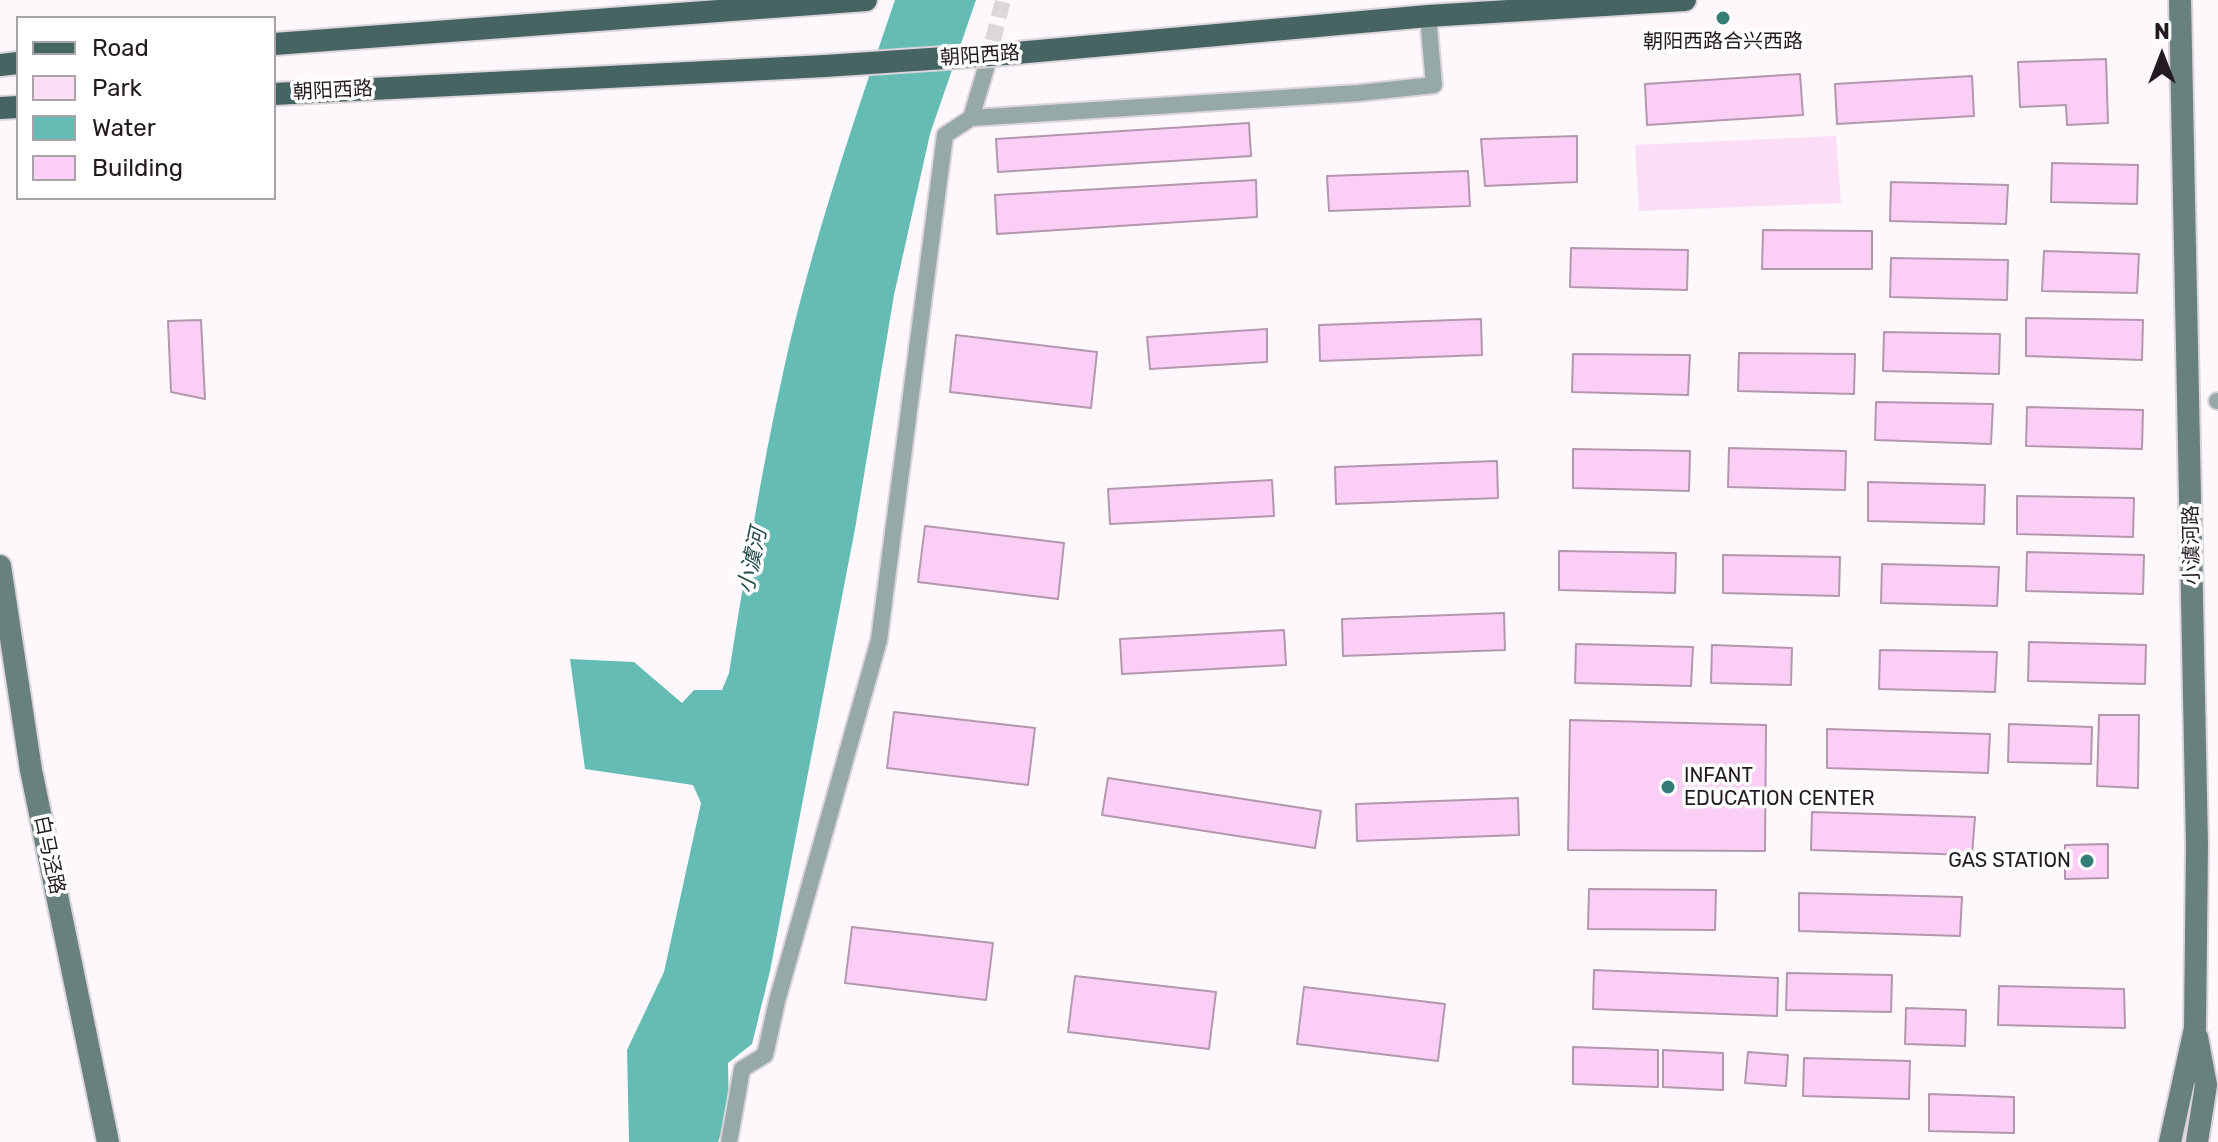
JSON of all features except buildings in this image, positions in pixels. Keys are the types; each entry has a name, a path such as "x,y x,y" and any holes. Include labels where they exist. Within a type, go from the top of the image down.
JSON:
{"main road":[{"path":"276,44 866,0"},
{"name":"朝阳西路","path":"276,94 825,66 1005,54 1428,16 1685,0"},
{"name":"小澞河路","path":"2180,0 2197,813 2195,1028 2206,1085 2197,1142"},
{"name":"白马泾路","path":"0,566 31,770 108,1140"},
{"name":"小澞河路","path":"2170,1142 2195,1028"}],"street":[{"path":"729,1142 742,1069 765,1055 777,1001 879,640 945,135 971,118 1359,93 1434,85 1428,16"},
{"path":"971,118 986,68"}],"green space":[{"path":"1836,136 1841,203 1639,211 1635,145"}],"water":[{"name":"小澞河","path":"895,0 976,0 930,134 894,295 855,529 770,971 752,1044 728,1063 729,1111 718,1142 629,1142 627,1050 664,972 701,803 693,785 585,769 570,659 634,662 682,703 694,690 722,690 729,673 775,410 806,278"}],"tunnel":[{"path":"987,64 1003,0"}],"place":[{"name":"朝阳西路合兴西路","path":"1723,18"},
{"name":"INFANT EDUCATION CENTER","path":"1668,787"},
{"name":"GAS STATION","path":"2087,861"}]}
